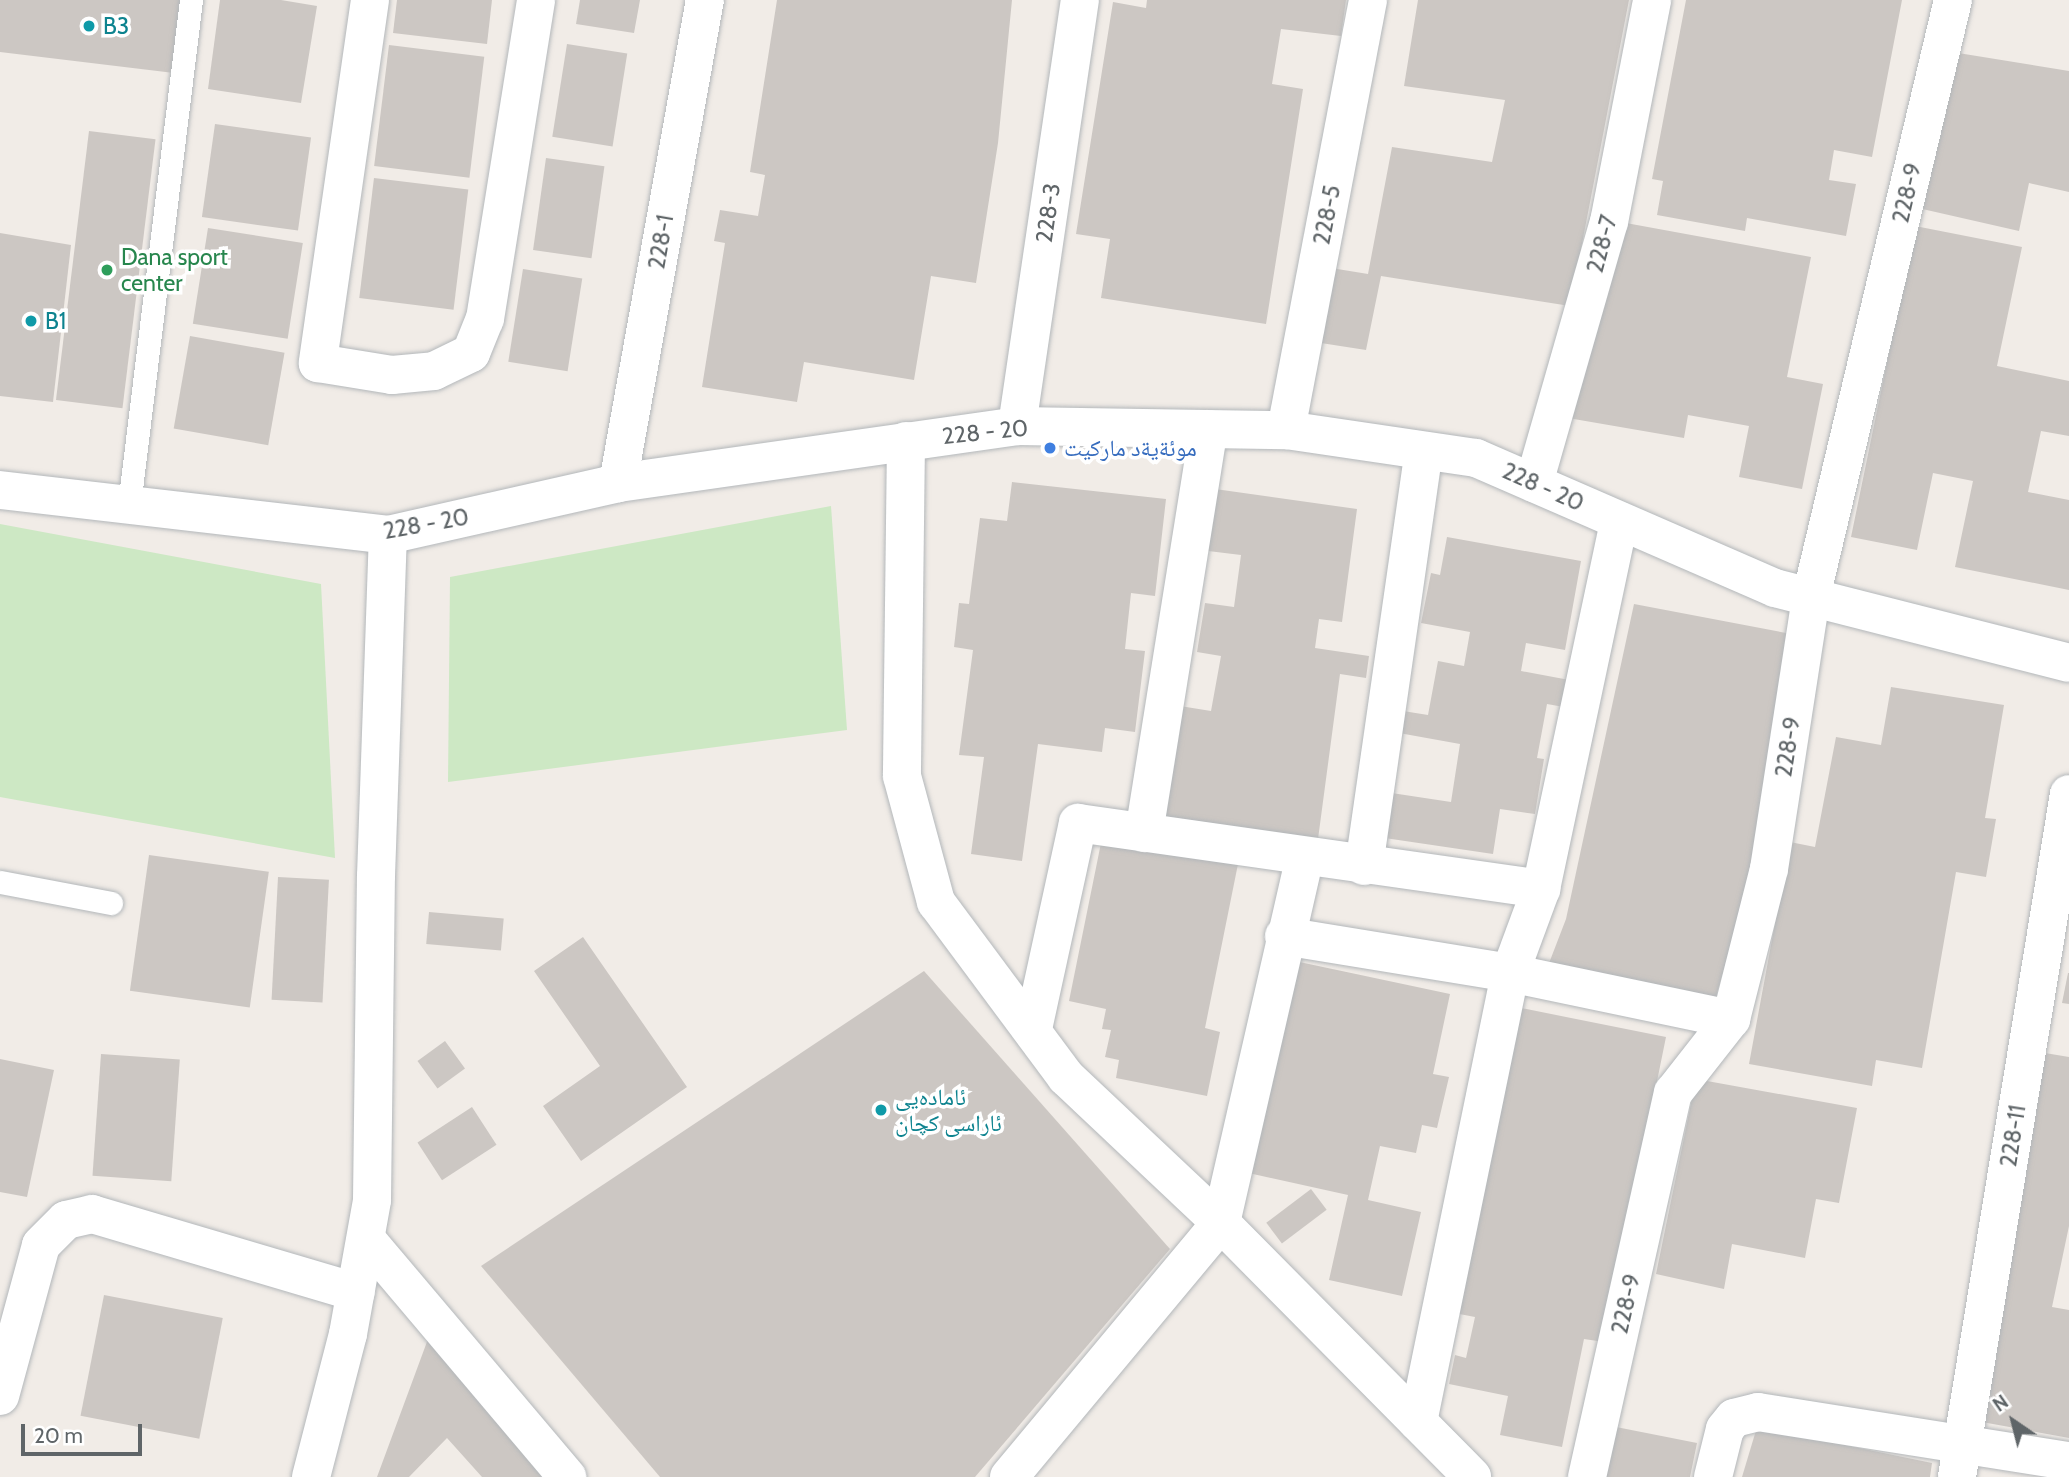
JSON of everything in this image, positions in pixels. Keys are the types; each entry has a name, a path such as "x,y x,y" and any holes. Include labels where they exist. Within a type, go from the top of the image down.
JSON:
{"street":[{"path":"370,0 318,363 392,375 434,371 471,354 485,319 537,0"},
{"name":"228-1","path":"618,483 705,0"},
{"name":"228-3","path":"1017,426 1080,0"},
{"name":"228-5","path":"1286,430 1368,0"},
{"name":"228-7","path":"1534,483 1609,222 1652,0"},
{"name":"228-9","path":"1587,1477 1673,1093 1731,1019 1769,869 1811,597 1952,0"},
{"name":"228 - 20","path":"0,490 388,535 618,483 1017,426 1286,430 1476,458 1775,588 2069,663"},
{"path":"1143,833 1209,429"},
{"path":"906,441 902,776 936,902 1033,1029 1066,1077 1221,1223 1472,1477"},
{"path":"1364,866 1424,451"},
{"path":"1418,1422 1510,972 1541,889 1619,521"},
{"path":"311,1477 356,1292 372,1200 376,876 388,535"},
{"name":"228-11","path":"1960,1459 2060,904 2069,794"},
{"path":"1033,1029 1078,823 1364,866 1541,889"},
{"path":"1009,1477 1221,1223 1284,936 1305,857"},
{"path":"1284,936 1510,972 1731,1019"},
{"path":"3,1374 41,1245 66,1220 92,1214 356,1292"},
{"path":"366,1239 567,1477"},
{"path":"1713,1477 1725,1429 1745,1413 1960,1459 2069,1461"}],"lane":[{"path":"129,505 191,0"},
{"path":"0,882 111,903"}],"green space":[{"path":"831,506 847,730 448,782 450,577"},
{"path":"0,524 321,584 335,858 0,797"}],"building":[{"name":"B3","path":"0,0 181,0 174,73 0,52"},
{"path":"220,0 281,0 317,6 301,103 208,89"},
{"path":"397,0 492,0 487,44 393,33"},
{"path":"580,0 640,0 634,33 576,24"},
{"path":"777,0 1012,0 998,143 976,283 931,276 914,380 804,362 797,402 702,387 725,243 714,241 720,210 758,216 765,175 750,172"},
{"path":"1147,0 1346,0 1341,36 1281,29 1272,84 1303,89 1266,324 1101,298 1110,239 1076,234 1113,2 1146,8"},
{"path":"1418,0 1629,0 1570,306 1381,276 1366,350 1308,341 1325,267 1368,274 1392,147 1492,162 1505,100 1404,86"},
{"path":"1686,0 1902,0 1872,157 1834,150 1829,180 1856,184 1846,236 1747,218 1745,231 1657,215 1663,181 1652,179"},
{"path":"567,44 627,54 613,146 552,137"},
{"path":"389,45 484,57 469,178 374,166"},
{"path":"1952,52 2069,71 2069,192 2029,183 2019,231 1918,208"},
{"path":"215,124 311,137 298,231 202,217"},
{"name":"Dana sport center","path":"89,131 156,139 122,408 56,400"},
{"path":"546,158 604,166 591,258 533,250"},
{"path":"374,178 468,190 454,310 359,298"},
{"path":"1615,221 1811,257 1787,377 1823,384 1802,489 1739,477 1749,426 1688,415 1684,438 1568,418"},
{"path":"1915,226 2022,247 1997,366 2069,381 2069,436 2041,431 2028,492 2069,500 2069,590 1955,567 1973,481 1933,473 1917,550 1851,537"},
{"path":"208,228 303,243 288,339 193,324"},
{"name":"B1","path":"0,233 71,245 53,402 0,396"},
{"path":"523,269 582,278 568,371 508,362"},
{"path":"190,336 285,353 268,445 174,429"},
{"path":"1012,482 1166,499 1155,596 1131,593 1125,649 1145,651 1135,732 1105,728 1102,752 1038,744 1022,861 971,854 984,757 959,755 973,650 954,647 959,603 969,604 980,518 1007,521"},
{"path":"1208,488 1357,509 1342,622 1319,619 1315,648 1369,656 1366,678 1340,674 1318,839 1162,816 1180,706 1211,711 1221,656 1197,652 1205,603 1234,607 1241,555 1200,550"},
{"path":"1447,537 1581,561 1565,650 1526,643 1521,671 1580,682 1575,709 1547,704 1537,758 1544,759 1535,814 1500,809 1493,854 1378,837 1385,792 1451,802 1460,744 1399,733 1403,711 1428,715 1438,661 1464,666 1470,632 1421,623 1431,573 1440,575"},
{"path":"1634,604 1797,635 1743,902 1714,1004 1546,971 1566,919"},
{"path":"1891,687 2004,705 1985,818 1996,819 1986,877 1956,872 1922,1068 1876,1060 1872,1086 1749,1064 1790,842 1815,847 1836,737 1881,745"},
{"path":"1102,838 1238,864 1205,1028 1220,1032 1207,1096 1116,1078 1119,1060 1105,1057 1111,1030 1102,1029 1106,1009 1069,1001"},
{"path":"149,855 269,872 250,1008 130,991"},
{"path":"278,877 329,880 322,1003 272,1000"},
{"path":"429,912 504,919 501,950 426,944"},
{"path":"583,937 687,1087 581,1161 543,1106 600,1066 534,971"},
{"path":"1290,960 1450,994 1433,1074 1449,1077 1437,1128 1422,1125 1416,1153 1380,1146 1368,1200 1421,1212 1402,1296 1329,1280 1348,1195 1244,1172"},
{"name":"ئامادەیی ئاراسی کچان","path":"924,971 1170,1249 975,1477 660,1477 481,1266"},
{"path":"2069,973 2069,1004 2062,1003"},
{"path":"1511,1006 1666,1037 1604,1342 1584,1339 1562,1447 1500,1435 1508,1396 1449,1384 1455,1355 1466,1358 1475,1317 1449,1312"},
{"path":"445,1041 465,1069 437,1088 417,1061"},
{"path":"2045,1053 2069,1057 2069,1226 2052,1307 2069,1310 2069,1438 1971,1420"},
{"path":"101,1054 180,1060 171,1181 92,1176"},
{"path":"0,1059 54,1070 27,1197 0,1192"},
{"path":"1696,1079 1857,1108 1839,1203 1816,1199 1805,1258 1732,1244 1724,1289 1656,1274"},
{"path":"472,1107 497,1145 442,1180 417,1142"},
{"path":"1311,1189 1327,1210 1282,1243 1266,1223"},
{"path":"104,1295 223,1318 199,1439 81,1416"},
{"path":"428,1339 549,1477 482,1477 447,1438 409,1477 377,1477"},
{"path":"1606,1425 1697,1443 1690,1477 1595,1477"},
{"path":"1757,1427 1932,1463 1930,1477 1742,1477"}],"place":[{"name":"B3","path":"89,26"},
{"name":"Dana sport center","path":"107,270"},
{"name":"B1","path":"31,321"},
{"name":"موئةيةد ماركيت","path":"1050,448"},
{"name":"ئامادەیی ئاراسی کچان","path":"881,1110"}]}
